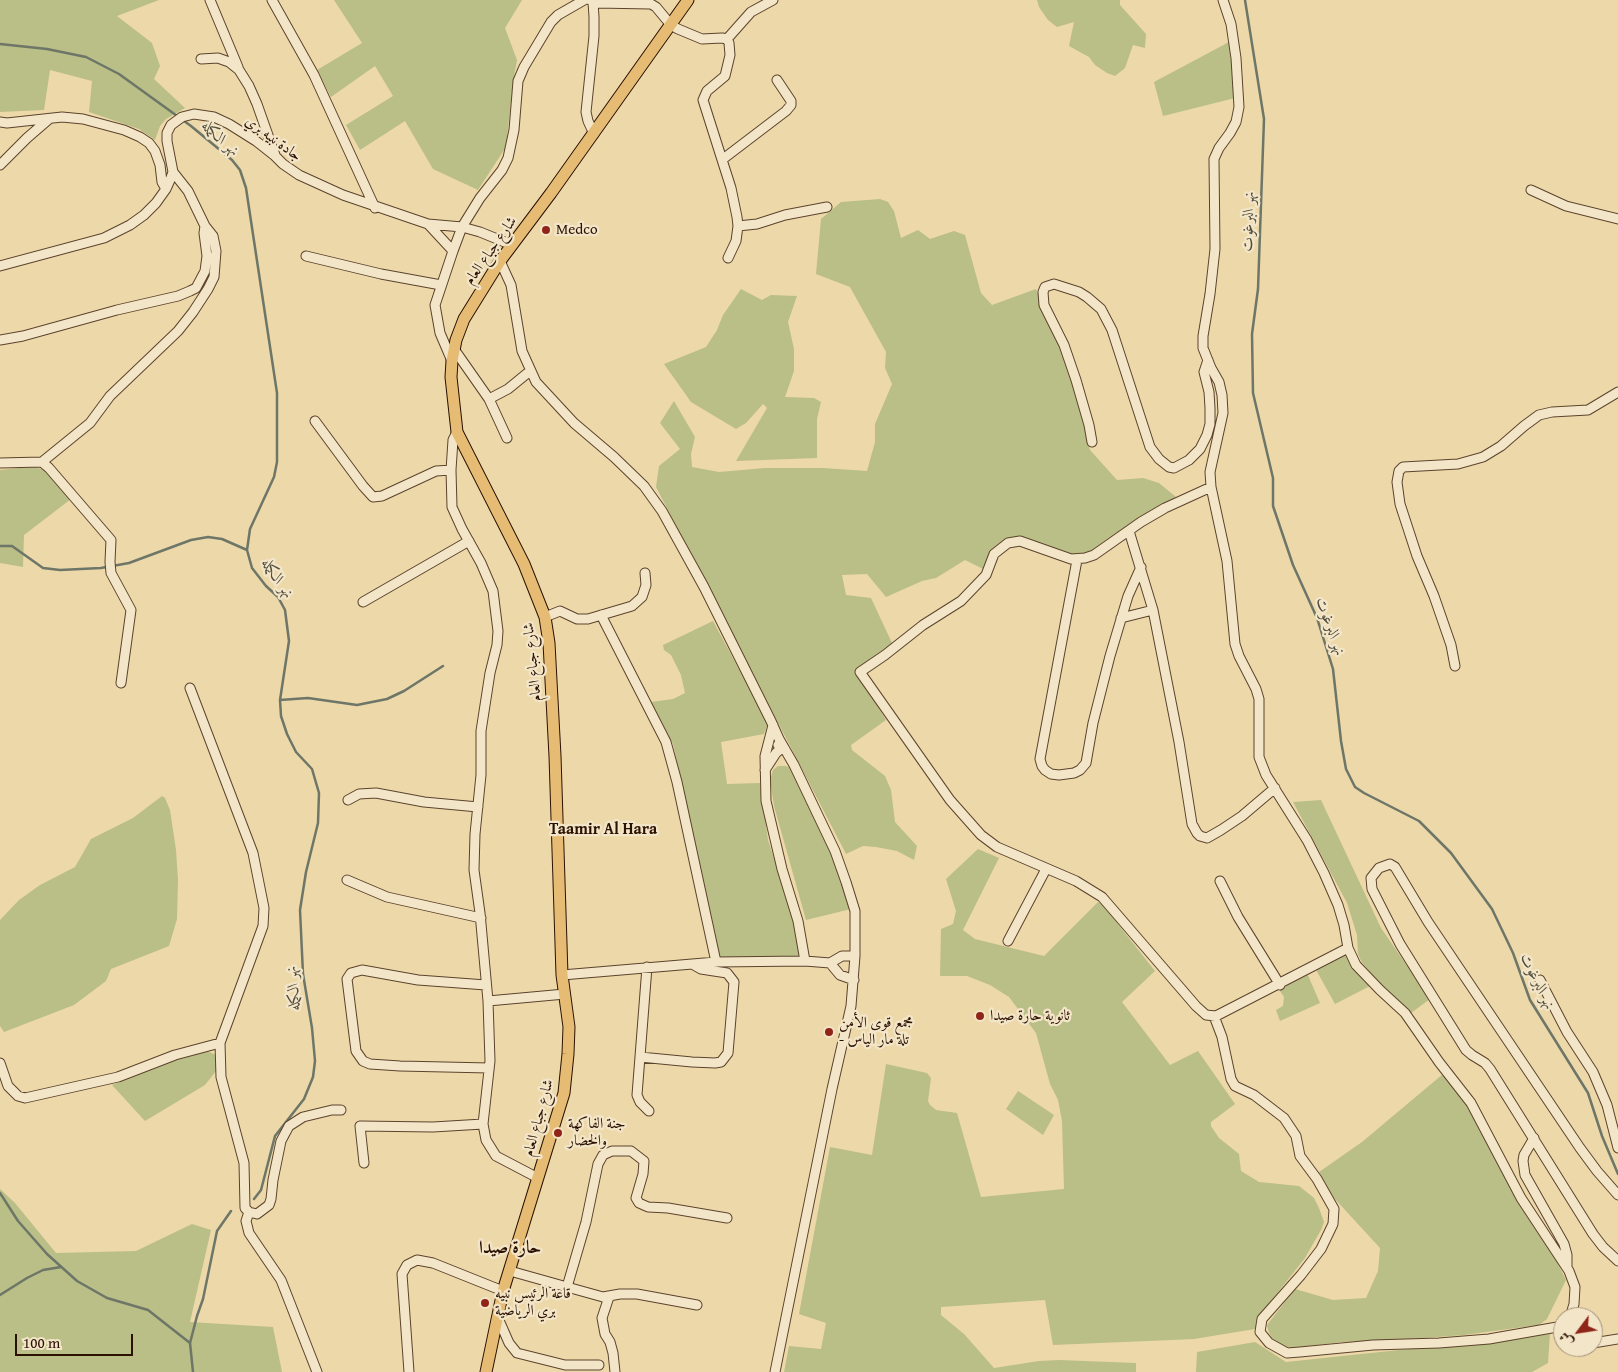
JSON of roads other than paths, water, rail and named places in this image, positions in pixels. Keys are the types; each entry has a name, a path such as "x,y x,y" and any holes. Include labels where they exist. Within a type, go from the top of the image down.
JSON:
{"main road":[{"name":"شارع جباع العام","path":"486,1372 503,1291 564,1093 569,1027 562,975 555,756 549,643 544,617 524,564 457,432 451,377 453,355 456,340 464,319 500,261 594,134 688,0"}],"street":[{"path":"210,0 239,70 253,95 275,156"},
{"path":"272,0 314,75 376,208"},
{"path":"726,39 757,4 773,0"},
{"path":"1224,0 1231,24 1236,58 1238,108 1236,122 1230,134 1218,148 1214,159 1215,249 1203,348 1219,382 1222,395 1223,413 1210,472 1227,561 1235,644 1258,694 1260,713 1259,757 1266,775 1308,840 1338,904 1348,948 1356,965 1405,1013 1439,1062 1471,1103 1521,1198 1567,1267 1575,1287 1573,1307"},
{"path":"589,1 594,17 594,36 586,112 594,134"},
{"path":"507,438 489,399 453,355 440,333 435,305 462,227 480,198 502,170 508,158 514,130 518,81 524,67 551,22 558,15 589,1 651,4 656,6 671,25 702,39 726,39"},
{"path":"726,39 730,48 728,69 725,76 707,91 703,100 723,159 738,226 736,241 728,258"},
{"path":"201,59 218,58 229,62 239,70"},
{"path":"723,159 786,111 791,105 791,101 777,80"},
{"name":"جادة نبيه بري","path":"173,172 169,156 167,133 171,125 177,119 194,114 214,117 242,132 299,175 343,195 376,208 428,224 462,227 495,237 512,245"},
{"path":"0,122 62,117 83,119 124,130 149,143 155,151 160,165 162,182 166,189"},
{"path":"0,165 49,119"},
{"path":"19,121 27,138"},
{"path":"0,266 104,238 118,231 144,214 156,203 166,189 173,172 188,191 212,236 216,251 214,277 193,312 178,331 110,396 90,423 42,462 0,463"},
{"path":"1531,190 1566,206 1618,219"},
{"path":"738,226 756,224 785,215 826,207"},
{"path":"428,224 453,251"},
{"path":"0,340 24,336 190,292 196,288 205,271 207,256 205,226"},
{"path":"306,256 381,274 441,284"},
{"path":"500,261 511,285 520,342 530,372 536,382 558,407 644,486 662,511 704,587 835,851 854,910 856,956 852,1006 832,1089 775,1372"},
{"path":"1092,442 1089,424 1064,345 1044,305 1043,292 1045,287 1054,284 1079,292 1101,309 1112,330 1150,447 1159,459 1169,467 1174,468 1189,460 1200,449 1207,434 1210,424 1210,408 1209,392 1204,372 1208,360"},
{"path":"489,399 508,389 530,372"},
{"path":"1455,666 1434,596 1417,556 1400,504 1397,482 1399,471 1403,467 1458,464 1483,457 1501,446 1539,415 1552,412 1588,410 1618,392"},
{"path":"315,421 373,497 382,496 436,470 451,470"},
{"path":"457,432 453,440 451,470 452,507 481,563 493,592 498,631 481,731 481,775 475,834 474,870 481,918 488,1001 489,1068 483,1124 486,1140 496,1156 538,1178"},
{"path":"42,462 109,537 112,544 111,572 131,610 121,683"},
{"path":"1212,487 1164,508 1094,555 1077,560 1020,541 1008,543 994,554 986,575 961,601 923,625 860,672 950,800 981,835 998,846 1076,881 1102,897 1196,1006 1206,1015 1214,1016 1280,985 1348,948"},
{"path":"1129,531 1153,610 1179,742 1192,824 1197,833 1207,838 1221,830 1242,816 1274,788"},
{"path":"363,602 470,541"},
{"path":"1077,560 1040,758 1042,766 1051,774 1059,775 1074,773 1080,770 1086,763 1097,704 1121,618 1128,596 1141,567"},
{"path":"544,617 560,611 577,619 588,620 632,606 642,598 646,585 645,573"},
{"path":"1121,618 1153,610"},
{"path":"601,615 666,742 677,782 716,962"},
{"path":"190,688 253,853 264,908 263,926 220,1043 220,1077 244,1163 245,1208 249,1212 257,1214 269,1205 281,1141 290,1126 303,1117 332,1110 341,1110"},
{"path":"773,725 764,762 766,801 782,869 798,921 805,961"},
{"path":"767,749 776,744 783,748"},
{"path":"765,770 783,748"},
{"path":"772,760 782,757 791,760"},
{"path":"348,800 359,794 376,793 424,802 478,807"},
{"path":"1618,1195 1596,1171 1574,1140 1428,922 1395,867 1390,864 1379,868 1371,878 1372,889 1400,944 1466,1050 1488,1066 1593,1234 1618,1261"},
{"path":"1008,941 1046,869"},
{"path":"347,880 387,897 481,918"},
{"path":"1220,881 1238,917 1280,985"},
{"path":"562,975 647,966 693,965 716,962 805,961 830,963 842,956 856,956"},
{"path":"830,963 840,975 854,980"},
{"path":"640,1057 715,1063 721,1062 728,1054 734,982 727,973 701,969 693,965"},
{"path":"647,966 637,1095 640,1102 649,1111"},
{"path":"486,985 418,980 362,970 351,973 347,979 356,1052 363,1061 370,1064 400,1066 489,1068"},
{"path":"1540,980 1567,1032 1593,1072 1607,1105 1618,1148"},
{"path":"488,1001 565,994"},
{"path":"1214,1016 1222,1037 1230,1079 1235,1086 1254,1095 1284,1118 1296,1136 1303,1162 1317,1179 1334,1209 1333,1224 1321,1248 1301,1275 1262,1319 1260,1332 1270,1343 1287,1353 1373,1345 1439,1344 1553,1328"},
{"path":"0,1063 12,1092 25,1098 118,1077 175,1055 220,1043"},
{"path":"364,1163 360,1126 483,1124"},
{"path":"1534,1138 1524,1155 1525,1175 1564,1244 1567,1255 1567,1267"},
{"path":"567,1287 586,1222 598,1164 606,1153 622,1150 631,1151 644,1161 643,1174 636,1198 641,1205 727,1218"},
{"path":"249,1212 246,1221 249,1233 281,1280 317,1372"},
{"path":"409,1372 402,1274 407,1265 417,1260 434,1263 503,1291"},
{"path":"510,1271 603,1297 637,1294 697,1304"},
{"path":"608,1297 602,1318 605,1334 610,1342 613,1353 615,1372"},
{"path":"498,1318 509,1343 517,1353 565,1365 599,1365"},
{"path":"1603,1341 1618,1339"}],"waterway":[{"name":"نهر البرغوت","path":"1245,0 1264,119 1258,289 1252,334 1253,393 1273,478 1273,506 1293,565 1317,618 1333,669 1346,769 1355,787 1419,821 1451,853 1492,909 1513,953 1530,1000 1588,1093 1602,1136 1618,1174"},
{"name":"نهر الكمله","path":"0,44 47,49 86,57 119,74 191,126 232,160 240,170 246,188 277,393 277,462 274,477 250,529 247,550 252,568 266,586 278,597 285,610 289,641 280,700 281,716 296,752 312,769 319,793 318,823 306,872 300,910 303,974 312,1028 315,1061 313,1077 304,1099 275,1136 261,1190 254,1199"},
{"path":"0,546 12,546 43,568 60,570 101,568 129,563 191,540 208,537 222,539 247,550"},
{"path":"280,700 308,698 357,705 387,699 404,691 443,666"},
{"path":"0,1193 18,1221 47,1254 77,1281 107,1298 148,1310 190,1343"},
{"name":"نهر الكمله","path":"193,1372 190,1343 203,1299 217,1231 231,1211"},
{"path":"0,1295 43,1270 61,1267"}],"place":[{"name":"Medco","path":"546,230"},
{"name":"ثانوية حارة صيدا","path":"980,1016"},
{"name":"مجمع قوى الأمن - تلة مار الياس","path":"829,1032"},
{"name":"جنة الفاكهة والخضار","path":"558,1133"},
{"name":"قاعة الرئيس نبيه بري الرياضية","path":"485,1303"}],"district":[{"name":"Taamir Al Hara","path":"603,830"},
{"name":"حارة صيدا","path":"510,1248"}]}
